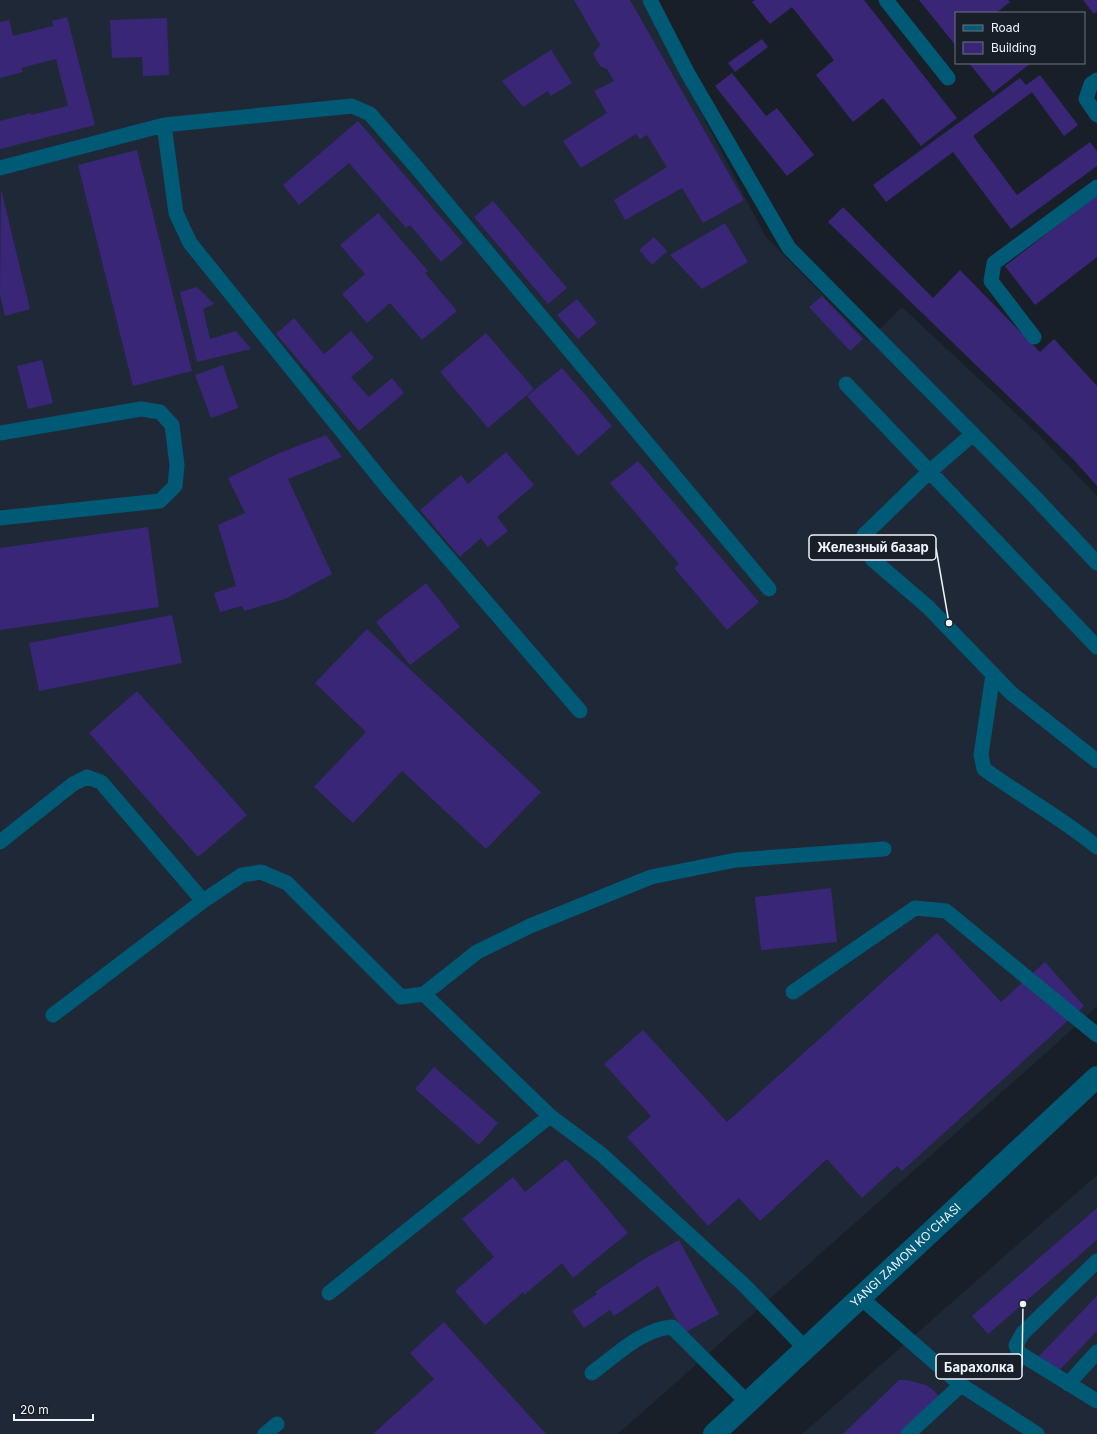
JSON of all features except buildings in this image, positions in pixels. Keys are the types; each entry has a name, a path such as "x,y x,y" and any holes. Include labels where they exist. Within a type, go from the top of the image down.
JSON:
{"street":[{"name":"YANGI ZAMON KO'CHASI","path":"714,1434 1097,1078"}],"lane":[{"path":"650,0 687,72 789,248 973,434 1097,563"},
{"path":"886,0 948,78"},
{"path":"1097,80 1091,84 1086,99 1097,115"},
{"path":"0,168 164,125 352,106 370,114 417,168 769,590"},
{"path":"164,125 176,213 190,244 387,488 580,711"},
{"path":"1034,337 991,281 994,263 1097,186"},
{"path":"846,384 1097,647"},
{"path":"0,433 141,409 160,412 172,425 177,465 175,486 160,501 0,518"},
{"path":"973,434 929,472 864,534 872,559 928,607 1011,693 1097,761"},
{"path":"993,674 981,756 984,769 1080,833 1097,847"},
{"path":"0,842 73,784 87,777 101,782 204,901"},
{"path":"53,1015 204,901 242,875 261,872 287,883 401,997 424,994 477,952 530,926 651,877 736,860 884,849"},
{"path":"793,992 915,908 946,911 1097,1035"},
{"path":"424,994 550,1116 601,1154 744,1285 805,1348"},
{"path":"329,1293 550,1116"},
{"path":"1097,1261 1023,1333 1016,1346 1019,1353 1097,1401"},
{"path":"861,1298 961,1385 1037,1434"},
{"path":"592,1373 644,1334 662,1327 672,1326 748,1403"},
{"path":"1068,1384 1097,1352"},
{"path":"908,1434 961,1385"},
{"path":"265,1434 276,1424"}],"shaded area":[{"path":"0,0 643,0 765,236 868,341 902,307 1039,435 1097,496 1097,1006 618,1434 0,1434"},
{"path":"1097,1175 1097,1434 802,1434"}],"place":[{"name":"Железный базар","path":"949,623"},
{"name":"Барахолка","path":"1023,1304"}]}
